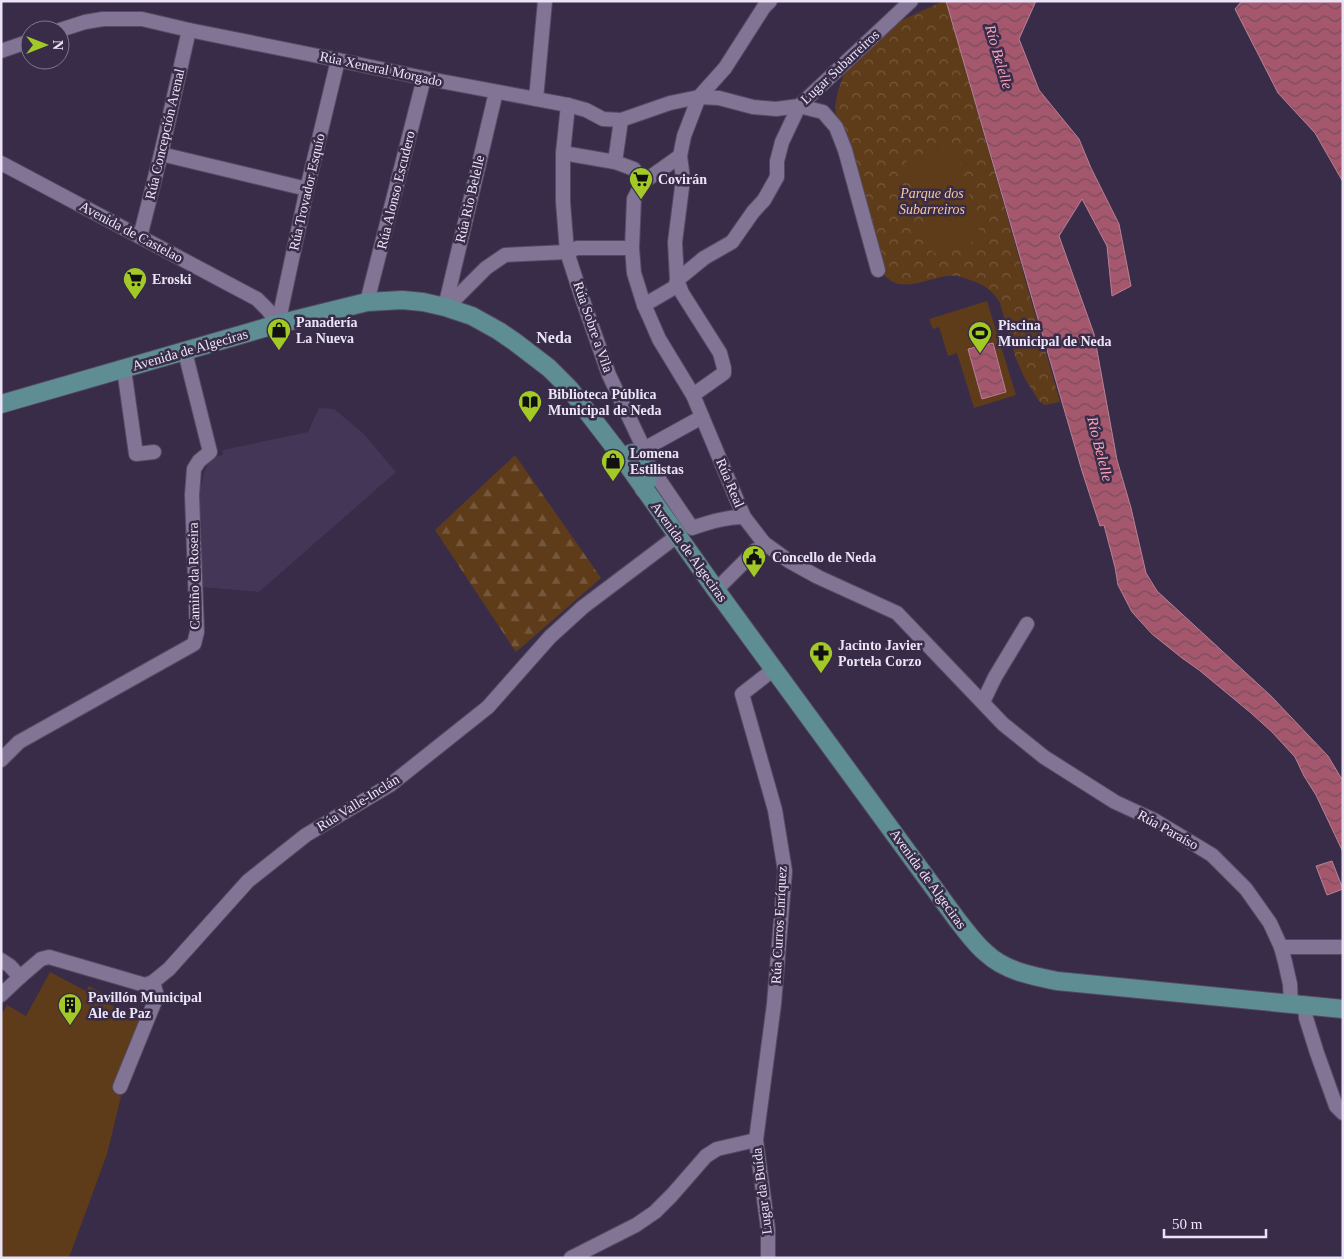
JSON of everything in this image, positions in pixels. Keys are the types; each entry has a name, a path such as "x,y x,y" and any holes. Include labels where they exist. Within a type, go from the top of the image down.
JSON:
{"main road":[{"name":"Avenida de Algeciras","path":"1,404 278,324 367,302 402,300 423,302 472,316 499,331 549,368 569,388 622,457 641,462 644,489 685,532 716,590 958,920 986,954 1000,964 1019,972 1057,981 1343,1009"}],"street":[{"path":"536,99 546,1"},
{"path":"644,305 675,287 677,280 675,242 683,179 680,156 684,136 699,97 725,68 764,7 770,1"},
{"name":"Lugar Subarreiros","path":"699,97 719,98 753,107 776,109 799,106 911,1"},
{"name":"Rúa Xeneral Morgado","path":"70,27 103,19 142,19 424,78 568,105 586,110 603,119 621,120 663,106 699,97"},
{"name":"Rúa Concepción Arenal","path":"140,237 189,30"},
{"path":"1,50 20,44"},
{"name":"Rúa Trovador Esquío","path":"278,324 307,189 338,60"},
{"name":"Rúa Alonso Escudero","path":"367,302 424,78"},
{"name":"Rúa Rio Belelle","path":"445,307 496,92"},
{"name":"Rúa Sobre a Vila","path":"568,105 563,153 563,202 567,252 641,462 656,475 685,532"},
{"path":"677,280 704,258 732,242 764,200 777,177 782,142 799,106 823,112 836,127 845,150 878,270"},
{"path":"615,162 621,120"},
{"path":"563,153 615,162 634,169 642,183 680,156"},
{"path":"161,154 307,189"},
{"name":"Avenida de Castelao","path":"1,164 257,299 278,324"},
{"name":"Rúa Real","path":"642,183 634,199 632,248 634,273 644,305 660,339 693,395 744,517 764,543 789,561 818,577 897,613 983,702"},
{"path":"445,307 486,268 505,254 567,252 577,248 632,248"},
{"path":"677,280 682,292 720,353 724,368 724,373 693,395"},
{"name":"Camiño da Roseira","path":"1,760 19,742 194,644 197,632 192,495 194,469 199,461 210,452 185,352"},
{"path":"124,369 136,454 154,452"},
{"path":"641,462 702,417"},
{"name":"Rúa Valle-Inclán","path":"153,982 169,969 248,881 306,835 390,785 488,707 550,637 583,607 685,532 712,521 729,517 744,517"},
{"path":"716,590 756,550"},
{"path":"983,702 995,677 1027,624"},
{"name":"Rúa Curros Enríquez","path":"756,1140 774,1004 785,871 775,810 742,694 774,669"},
{"name":"Rúa Paraíso","path":"983,702 1003,724 1044,757 1115,802 1154,820 1212,855 1246,888 1270,923 1281,947 1290,984 1298,1006 1306,1018 1336,1106 1343,1113"},
{"path":"1281,947 1340,947"},
{"path":"1,995 41,959 49,957 145,985 153,982 157,996 120,1087"},
{"path":"1,960 10,966 20,977"},
{"name":"Lugar da Buída","path":"571,1258 636,1225 655,1212 706,1156 717,1149 756,1140 768,1229 768,1258"}],"shaded area":[{"path":"319,408 334,409 363,433 396,472 259,592 203,587 201,519 199,516 198,494 205,470 212,457 223,455 223,450 308,432"}],"green space":[{"name":"Parque dos Subarreiros","path":"946,1 1060,402 1045,405 1039,401 1025,379 1016,359 1000,303 989,289 957,276 942,277 915,284 898,284 890,280 883,273 844,128 836,114 835,107 838,91 845,71 898,22"},
{"path":"955,146 982,239 933,253 906,160"},
{"name":"Piscina Municipal de Neda","path":"987,301 1016,395 974,408 957,353 948,356 939,327 933,329 929,319"},
{"path":"515,455 601,578 516,652 435,530"},
{"path":"50,972 86,991 89,986 108,996 105,1002 153,1027 133,1072 125,1080 107,1154 70,1255 66,1258 1,1258 1,1016 7,1005 26,1016"}],"water":[{"name":"Río Belelle","path":"946,1 1036,1 1019,39 1039,90 1079,139 1119,224 1131,286 1112,296 1107,246 1082,199 1059,236 1094,334 1117,460 1131,508 1146,573 1157,591 1271,696 1328,756 1343,781 1343,852 1316,795 1295,757 1251,713 1152,634 1132,612 1118,585 1104,525 1100,526 1082,471"},
{"path":"1242,1 1343,1 1343,182 1315,133 1278,93 1235,9"},
{"path":"993,343 1006,392 982,399 968,349"},
{"path":"1332,861 1343,889 1327,895 1316,866"}],"place":[{"name":"Covirán","path":"641,200"},
{"name":"Eroski","path":"135,300"},
{"name":"Panadería La Nueva","path":"279,351"},
{"name":"Piscina Municipal de Neda","path":"980,354"},
{"name":"Biblioteca Pública Municipal de Neda","path":"530,423"},
{"name":"Lomena Estilistas","path":"613,482"},
{"name":"Concello de Neda","path":"754,578"},
{"name":"Jacinto Javier Portela Corzo","path":"821,674"},
{"name":"Pavillón Municipal Ale de Paz","path":"70,1026"}],"district":[{"name":"Neda","path":"554,337"}]}
